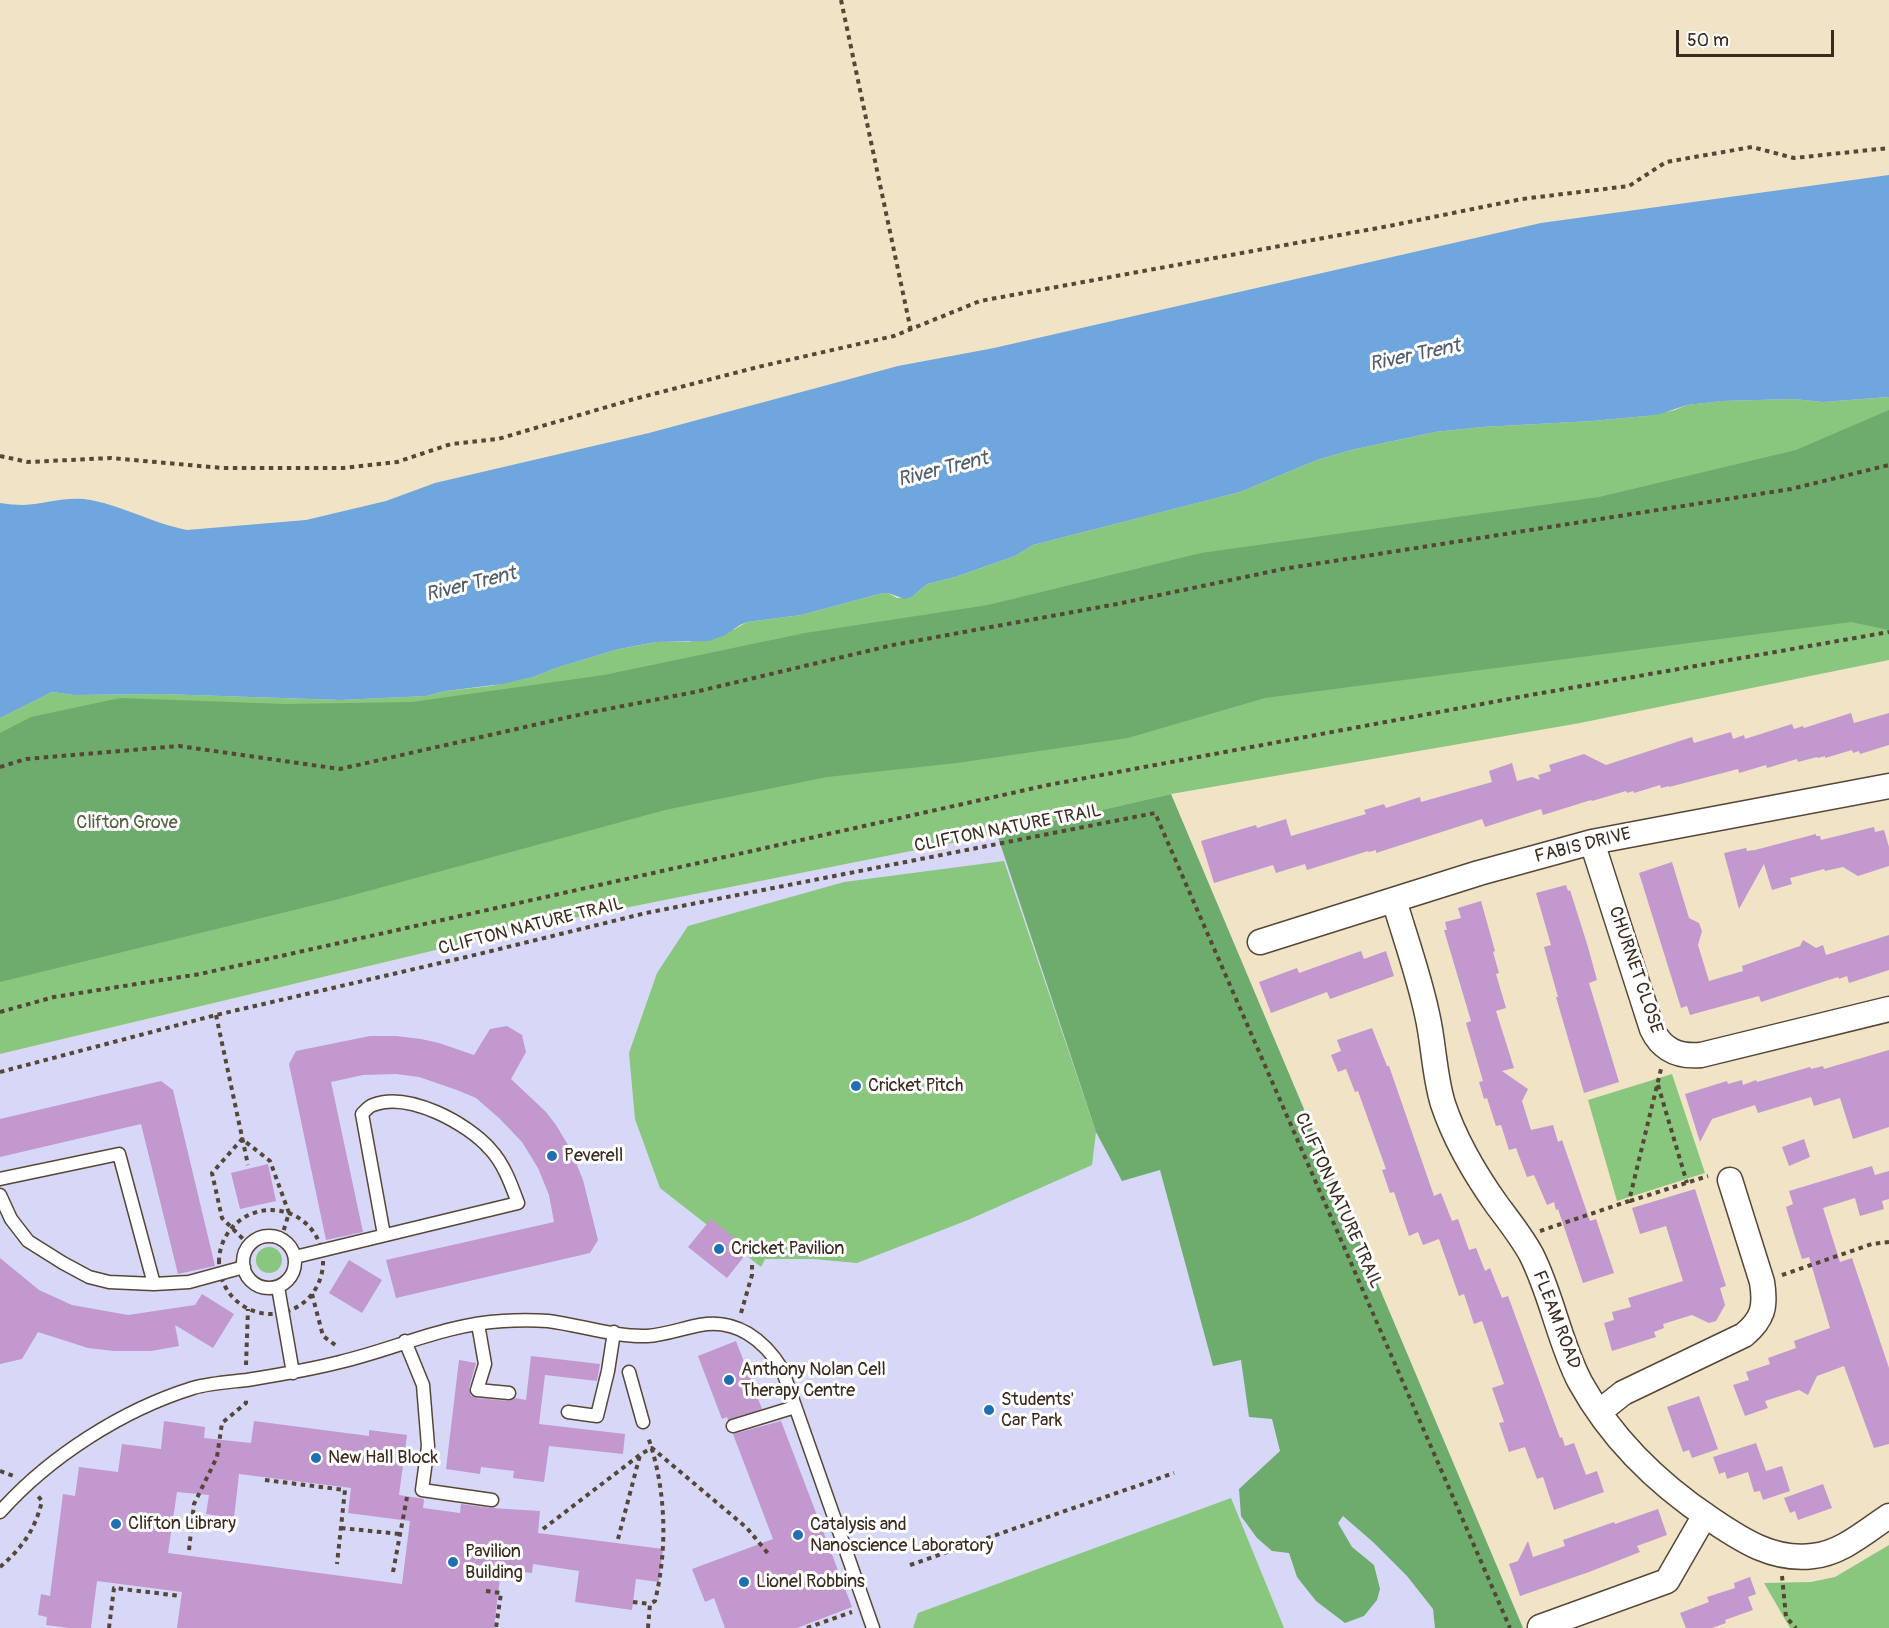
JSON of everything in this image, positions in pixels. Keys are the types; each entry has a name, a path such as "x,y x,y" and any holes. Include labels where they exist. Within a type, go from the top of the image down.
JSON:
{"street":[{"name":"FABIS DRIVE","path":"1260,942 1282,924 1394,900 1479,873 1592,842 1889,786"},
{"name":"CHURNET CLOSE","path":"1592,842 1652,1029 1656,1038 1666,1048 1690,1056 1701,1055 1889,1009"},
{"name":"FLEAM ROAD","path":"1394,900 1427,1014 1435,1074 1443,1104 1467,1158 1533,1258 1567,1353 1580,1381 1599,1413 1621,1442 1656,1478 1705,1515 1740,1539 1762,1550 1780,1555 1813,1556 1831,1552 1889,1516"},
{"path":"1599,1413 1623,1393 1744,1335 1755,1326 1762,1312 1764,1298 1741,1192"},
{"path":"1540,1627 1566,1623 1667,1581 1705,1515"}],"lane":[{"path":"295,1257 518,1203 507,1174 491,1149 470,1131 431,1109 397,1100 371,1105 363,1114 384,1234"},
{"path":"0,1179 118,1154 154,1284"},
{"path":"0,1195 11,1220 28,1241 89,1277 109,1282 154,1284 189,1282 244,1267"},
{"path":"270,1236 281,1239 290,1246 295,1257 292,1275 278,1287 263,1287 250,1280 244,1267 244,1256 249,1245 258,1238 270,1236"},
{"path":"278,1287 293,1373"},
{"path":"0,1512 28,1484 76,1446 135,1411 194,1388 293,1373 343,1362 405,1341 501,1321 546,1321 647,1336 702,1324 722,1323 739,1329 761,1343 772,1353 782,1369 873,1628"},
{"path":"478,1324 485,1364 477,1390 509,1393"},
{"path":"568,1412 597,1416 608,1371 614,1332"},
{"path":"405,1341 423,1386 428,1446 422,1490 492,1500"},
{"path":"628,1372 645,1428"},
{"path":"733,1426 795,1407"}],"path":[{"path":"841,0 910,331"},
{"path":"0,456 28,462 111,458 222,468 343,468 397,462 452,444 498,439 645,396 910,331 980,301 1389,226 1522,199 1629,186 1666,162 1752,147 1794,158 1889,148"},
{"path":"0,767 26,759 179,746 340,769 587,713 695,692 893,645 1118,604 1283,569 1791,489 1889,465"},
{"path":"0,1012 54,998 200,974 1048,785 1513,698 1889,632"},
{"name":"CLIFTON NATURE TRAIL","path":"0,1071 216,1015 645,913 1155,813 1510,1628"},
{"path":"216,1015 248,1165"},
{"path":"1629,1202 1666,1048"},
{"path":"1657,1085 1687,1183"},
{"path":"242,1138 270,1161 289,1213 281,1239"},
{"path":"242,1138 212,1173 222,1218 249,1245"},
{"path":"1521,1237 1727,1170 1741,1192"},
{"path":"268,1210 289,1213 310,1228 317,1239 321,1251 321,1274 312,1294 294,1309 271,1314 248,1309 234,1299 220,1275 220,1250 224,1238 232,1227 248,1215 268,1210"},
{"path":"1762,1282 1872,1244 1889,1242"},
{"path":"739,1329 741,1307 752,1275 752,1264"},
{"path":"312,1294 324,1336 339,1348 343,1362"},
{"path":"189,1550 194,1504 217,1456 222,1423 246,1402 248,1309"},
{"path":"633,1602 650,1604 655,1600 663,1549 661,1488 645,1428"},
{"path":"543,1529 640,1454 652,1448"},
{"path":"652,1448 747,1528 770,1556"},
{"path":"618,1539 640,1454"},
{"path":"910,1565 1174,1473"},
{"path":"265,1480 345,1490 337,1564"},
{"path":"0,1567 12,1556 37,1522 42,1502 28,1484"},
{"path":"393,1572 409,1488 422,1490"},
{"path":"341,1528 400,1534"},
{"path":"1780,1555 1786,1617 1796,1628"},
{"path":"109,1628 114,1588 182,1596"},
{"path":"486,1591 501,1593 496,1628"},
{"path":"648,1628 650,1604"},
{"path":"807,1628 856,1610"}],"shaded area":[{"path":"1171,794 1523,1628 0,1628 0,1054 549,923 997,834"}],"green space":[{"name":"Clifton Grove","path":"1889,397 1889,660 1580,723 1171,794 997,834 549,923 0,1054 0,718 52,692 74,695 162,694 341,700 426,696 445,691 491,686 533,677 615,650 656,642 689,642 735,629 747,622 801,615 879,594 888,593 897,598 913,596 927,584 955,577 1015,556 1033,545 1240,492 1317,460 1351,450 1435,432 1646,416 1687,405 1721,401 1794,399 1823,402"},
{"name":"Clifton Grove","path":"1889,410 1889,630 1851,622 1265,698 1128,738 957,763 827,777 665,810 335,900 0,982 0,733 31,717 120,698 285,704 412,702 604,675 805,633 988,605 1201,553 1599,497 1796,450"},
{"path":"1171,794 1523,1628 1435,1628 1433,1609 1407,1576 1343,1516 1338,1523 1352,1547 1374,1565 1380,1589 1377,1600 1364,1616 1345,1623 1316,1601 1297,1577 1289,1553 1272,1551 1257,1538 1241,1516 1239,1489 1280,1451 1272,1419 1249,1417 1241,1360 1213,1366 1160,1170 1122,1181 1096,1132 997,834"},
{"name":"Cricket Pitch","path":"1004,861 1096,1132 1092,1165 968,1220 857,1263 813,1259 765,1259 761,1267 660,1188 635,1119 629,1053 657,973 688,926 844,882"},
{"path":"1672,1074 1705,1173 1617,1201 1588,1100"},
{"path":"269,1247 278,1251 282,1260 278,1269 269,1273 260,1269 256,1260 260,1251"},
{"path":"1231,1498 1284,1628 913,1628 918,1613"},
{"path":"1889,1545 1889,1628 1790,1628 1764,1583 1811,1582 1835,1577"}],"water":[{"name":"River Trent","path":"1889,175 1889,397 1823,402 1794,399 1722,401 1687,405 1646,416 1435,432 1351,450 1317,460 1240,492 1033,545 1015,556 955,577 927,584 913,596 905,599 888,593 879,594 801,615 747,622 709,641 656,642 615,650 533,677 503,684 445,691 426,696 341,700 162,694 74,695 52,692 0,718 0,503 23,505 84,499 97,501 187,530 306,520 386,501 435,483 649,433 898,366 994,348 1541,223"}],"building":[{"path":"1851,713 1854,723 1889,713 1889,745 1860,754 1859,751 1853,753 1852,750 1825,758 1825,756 1817,757 1798,762 1797,759 1767,768 1766,765 1739,773 1738,769 1669,787 1661,788 1660,785 1634,793 1626,791 1543,815 1541,809 1485,827 1482,819 1376,853 1376,850 1368,851 1307,870 1305,864 1276,873 1273,865 1214,883 1201,841 1286,819 1291,836 1366,814 1364,810 1384,804 1386,808 1420,797 1421,802 1492,782 1489,771 1512,763 1517,781 1532,777 1540,780 1538,775 1551,771 1549,765 1584,754 1606,765 1692,737 1694,743 1731,732 1733,739 1744,735 1745,739 1792,724 1794,729 1803,726 1804,728"},
{"path":"1874,827 1875,832 1884,830 1889,847 1889,866 1858,876 1843,867 1825,871 1824,869 1790,878 1792,884 1772,890 1764,864 1739,909 1724,853 1746,848 1747,851 1755,850 1816,834 1821,840"},
{"path":"1672,862 1689,918 1699,923 1702,931 1698,945 1709,981 1743,971 1742,966 1800,946 1803,940 1816,948 1823,945 1826,955 1889,935 1889,970 1849,983 1847,976 1839,979 1838,977 1761,1002 1759,996 1690,1015 1687,1006 1681,1008 1639,873"},
{"path":"1566,885 1568,891 1570,890 1597,980 1589,983 1619,1082 1584,1093 1544,947 1551,945 1536,893"},
{"path":"1481,901 1495,951 1493,952 1499,973 1496,974 1506,1008 1496,1011 1514,1068 1502,1071 1528,1089 1522,1101 1531,1130 1553,1125 1558,1142 1562,1140 1590,1221 1596,1219 1614,1273 1583,1283 1558,1209 1556,1210 1554,1202 1547,1205 1534,1175 1527,1177 1516,1148 1509,1150 1501,1125 1496,1126 1479,1082 1483,1081 1466,1023 1471,1021 1444,930 1447,930 1445,922 1461,918 1458,908"},
{"path":"1361,951 1364,959 1386,951 1394,976 1330,999 1327,992 1271,1013 1259,982 1297,968 1299,973"},
{"name":"Peverell","path":"507,1026 522,1035 526,1052 511,1079 546,1112 571,1150 583,1180 598,1240 590,1253 396,1298 386,1260 554,1222 549,1195 538,1168 522,1142 499,1118 476,1098 457,1090 419,1077 396,1074 363,1075 331,1082 363,1232 326,1240 289,1064 296,1051 370,1036 421,1039 474,1055 490,1029"},
{"path":"1372,1028 1387,1066 1389,1066 1434,1196 1441,1193 1452,1221 1458,1219 1469,1250 1476,1248 1485,1271 1490,1268 1502,1298 1508,1296 1560,1438 1562,1437 1565,1446 1574,1443 1586,1475 1597,1471 1604,1492 1554,1510 1543,1477 1537,1479 1525,1447 1509,1452 1499,1423 1504,1422 1492,1388 1504,1384 1482,1321 1474,1324 1464,1294 1459,1296 1439,1239 1423,1245 1418,1232 1409,1236 1394,1192 1390,1193 1382,1170 1386,1169 1358,1091 1355,1092 1346,1069 1338,1072 1331,1055 1341,1051 1337,1040"},
{"path":"1889,1050 1889,1127 1853,1139 1840,1098 1814,1106 1811,1097 1758,1113 1755,1105 1712,1119 1700,1142 1685,1094 1727,1081 1728,1084 1742,1080 1743,1085 1810,1067 1811,1069 1823,1066 1824,1069"},
{"path":"161,1081 173,1090 215,1266 178,1274 141,1124 0,1157 0,1119"},
{"path":"1804,1139 1810,1157 1789,1166 1782,1147"},
{"path":"268,1164 276,1201 240,1209 231,1173"},
{"path":"1872,1166 1875,1175 1889,1171 1889,1199 1882,1201 1884,1209 1860,1216 1855,1198 1823,1208 1840,1262 1852,1258 1889,1368 1889,1444 1874,1448 1844,1366 1817,1376 1808,1395 1799,1390 1765,1401 1768,1408 1745,1416 1733,1385 1749,1380 1746,1372 1770,1364 1768,1358 1796,1348 1794,1341 1830,1328 1809,1257 1802,1259 1794,1234 1786,1207 1793,1204 1789,1191"},
{"path":"1695,1189 1726,1286 1720,1288 1725,1305 1716,1321 1709,1323 1692,1315 1663,1324 1664,1328 1654,1332 1656,1337 1612,1351 1604,1323 1614,1320 1612,1312 1631,1307 1628,1298 1683,1281 1666,1226 1640,1234 1632,1208"},
{"name":"Cricket Pavilion","path":"711,1219 749,1250 727,1278 688,1247"},
{"path":"0,1258 39,1290 72,1305 128,1315 195,1305 202,1294 234,1314 213,1348 175,1325 179,1346 151,1351 88,1348 38,1332 22,1359 0,1364"},
{"path":"349,1260 382,1280 362,1313 329,1293"},
{"name":"Anthony Nolan Cell Therapy Centre","path":"736,1341 762,1409 728,1420 727,1417 722,1419 698,1356"},
{"path":"531,1356 600,1364 597,1381 545,1375 539,1424 625,1434 623,1454 549,1446 544,1482 513,1478 514,1471 481,1467 480,1474 446,1469 459,1360 476,1363 469,1388 471,1396 509,1401 515,1398 526,1400"},
{"path":"1699,1396 1718,1449 1692,1458 1689,1450 1683,1452 1667,1407"},
{"path":"164,1421 205,1427 204,1438 251,1443 254,1421 369,1436 369,1430 407,1435 399,1495 424,1499 423,1508 460,1513 461,1504 540,1511 538,1533 663,1549 659,1582 636,1579 632,1610 575,1602 579,1571 533,1564 532,1573 501,1569 494,1628 177,1628 182,1592 97,1581 91,1628 46,1625 47,1617 38,1615 41,1594 50,1596 63,1494 75,1496 79,1467 118,1472 122,1444 161,1449","holes":["239,1474 351,1488 348,1513 410,1521 402,1584 168,1553 177,1492 209,1495 206,1514 234,1518"]},
{"path":"781,1421 852,1607 797,1628 725,1628 714,1598 705,1602 692,1569 773,1539 733,1434"},
{"path":"1756,1443 1766,1471 1782,1466 1790,1491 1763,1500 1760,1491 1754,1492 1748,1472 1727,1479 1725,1472 1719,1474 1713,1457"},
{"path":"1823,1484 1832,1508 1798,1520 1795,1511 1790,1513 1784,1498"},
{"path":"1658,1509 1667,1535 1637,1546 1640,1552 1520,1596 1509,1564 1518,1561 1528,1541 1533,1557 1565,1546 1563,1540"},
{"path":"1750,1577 1756,1594 1748,1597 1753,1610 1725,1620 1726,1623 1712,1628 1686,1628 1680,1613 1709,1602 1707,1597 1735,1588 1734,1583"}],"place":[{"name":"Cricket Pitch","path":"856,1086"},
{"name":"Peverell","path":"552,1156"},
{"name":"Cricket Pavilion","path":"719,1249"},
{"name":"Anthony Nolan Cell Therapy Centre","path":"729,1380"},
{"name":"Students' Car Park","path":"989,1410"},
{"name":"New Hall Block","path":"316,1458"},
{"name":"Clifton Library","path":"116,1524"},
{"name":"Catalysis and Nanoscience Laboratory","path":"798,1535"},
{"name":"Pavilion Building","path":"453,1562"},
{"name":"Lionel Robbins","path":"744,1582"}]}
